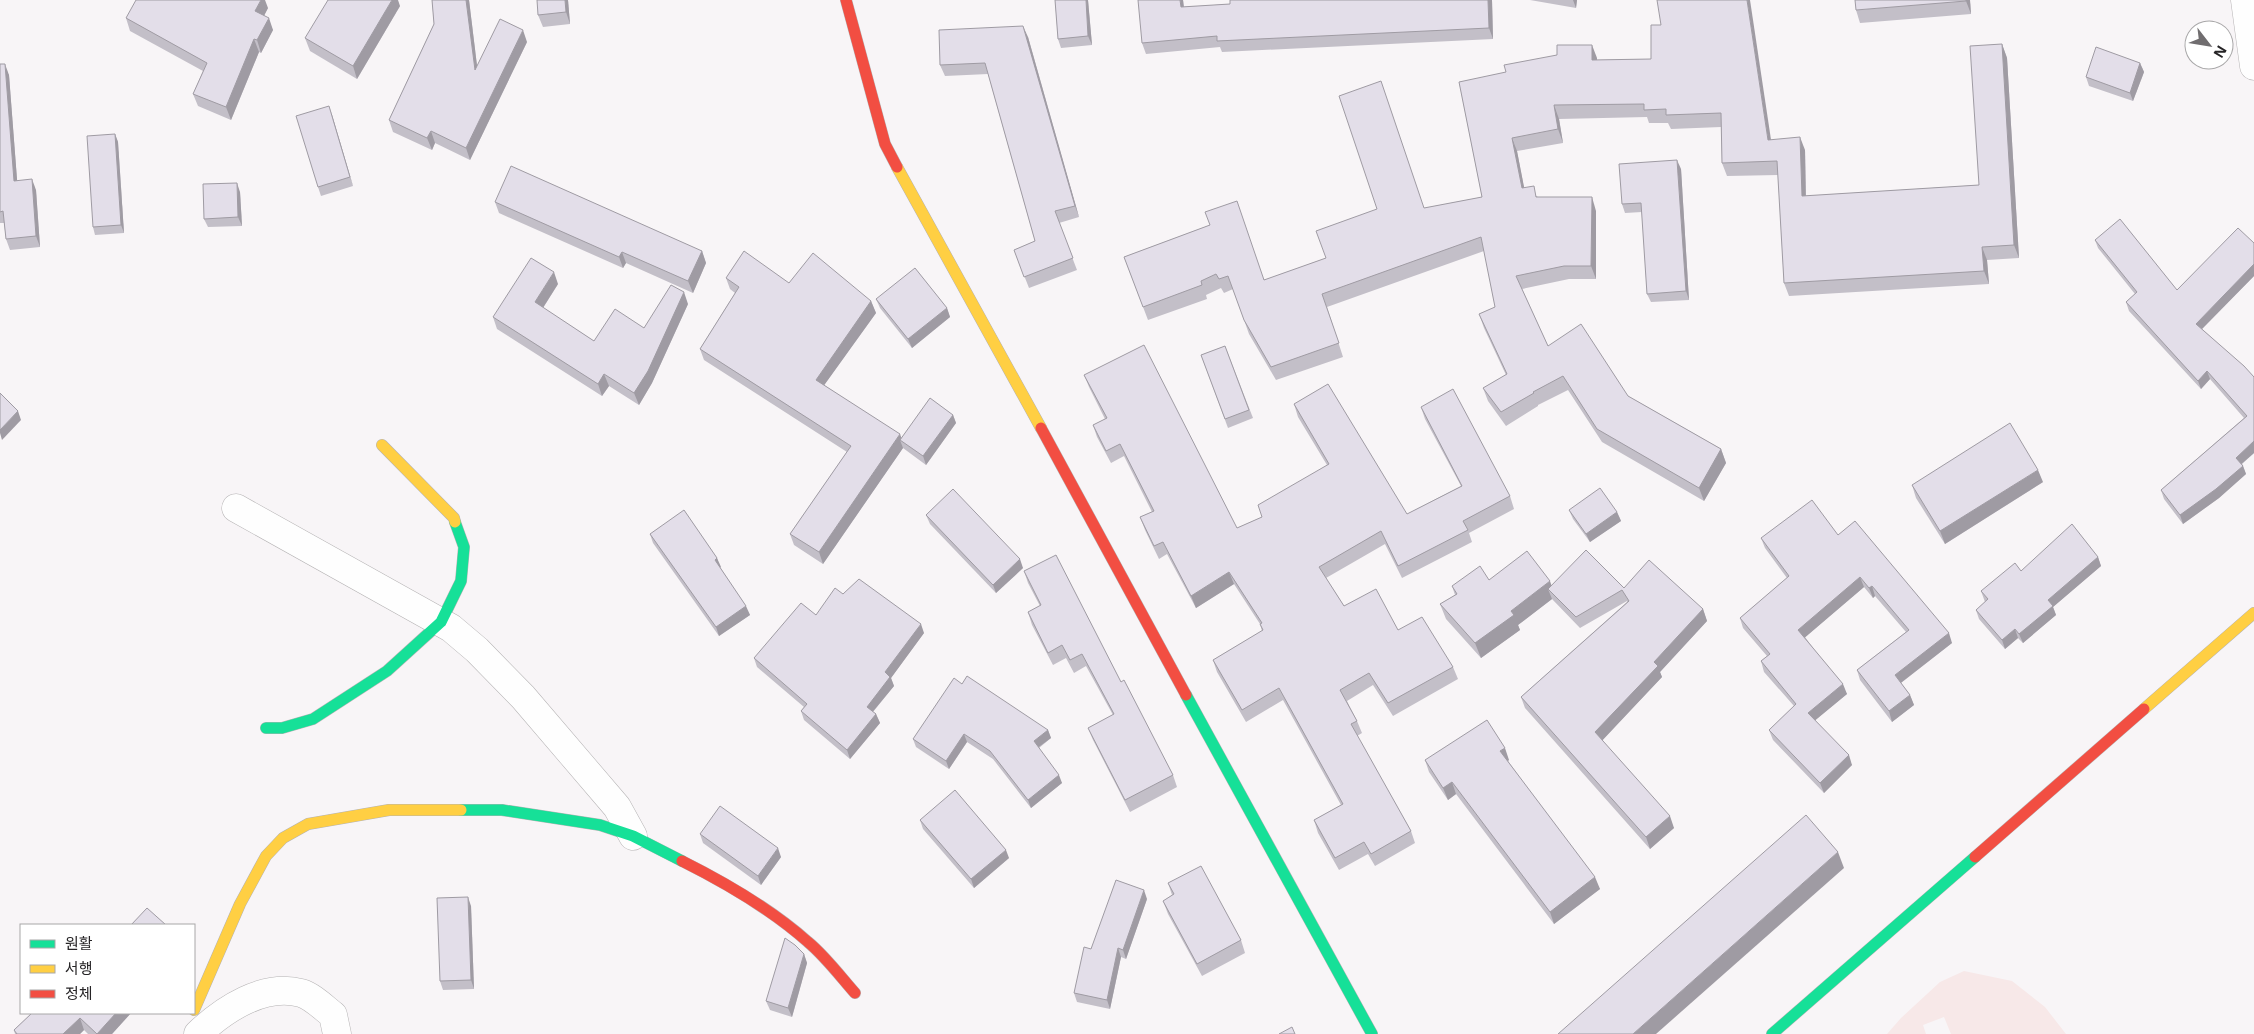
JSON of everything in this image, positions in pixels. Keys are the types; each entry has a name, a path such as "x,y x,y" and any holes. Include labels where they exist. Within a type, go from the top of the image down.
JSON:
{"street":[{"path":"846,0 885,144 1372,1034"},
{"path":"2245,0 2254,66"},
{"path":"266,728 282,728 314,719 386,671 440,622 461,581 464,547 454,518 382,445"},
{"path":"236,508 440,622 477,650 523,697 617,807 633,836"},
{"path":"1772,1034 2254,613"},
{"path":"195,1007 240,904 266,856 283,838 308,824 389,810 502,810 600,825 633,836 712,876 769,912 809,942 855,993"},
{"path":"198,1034 206,1026 250,997 283,990 304,994 334,1015 337,1034"},
{"path":"185,1034 192,1014"}],"shaded area":[{"path":"1964,971 2012,981 2045,1007 2066,1034 1951,1034 1944,1017 1923,1025 1926,1034 1887,1034 1901,1018 1940,982"}],"building":[{"path":"136,0 261,0 255,11 269,18 257,40 254,39 226,107 193,94 207,63 126,18"},
{"path":"328,0 392,0 353,66 305,38"},
{"path":"432,0 466,0 475,70 500,19 523,30 466,148 431,131 427,138 389,120 434,24"},
{"path":"537,0 565,0 566,12 538,15"},
{"path":"1055,0 1086,0 1088,36 1058,39"},
{"path":"1138,0 1180,0 1181,7 1230,4 1230,0 1488,0 1489,28 1217,41 1217,36 1142,43"},
{"path":"1657,0 1747,0 1768,140 1800,137 1802,196 1979,185 1970,46 2002,44 2014,245 1982,247 1984,271 1784,283 1777,161 1722,163 1721,113 1666,115 1666,109 1644,110 1644,104 1554,105 1558,129 1512,138 1522,188 1534,186 1536,197 1592,197 1591,266 1564,266 1516,276 1548,346 1581,324 1628,396 1721,449 1699,488 1597,429 1563,376 1501,412 1483,388 1507,374 1479,314 1495,307 1481,237 1322,294 1339,343 1271,367 1244,320 1228,276 1219,279 1216,274 1201,281 1202,285 1143,307 1124,257 1210,225 1205,212 1237,201 1264,280 1326,258 1316,231 1377,209 1339,96 1381,81 1424,208 1482,197 1459,82 1506,72 1504,65 1557,55 1557,45 1592,45 1592,60 1651,59 1651,25 1661,25"},
{"path":"1855,0 1966,0 1966,1 1856,10"},
{"path":"1023,26 1075,206 1055,211 1073,258 1024,277 1014,250 1035,241 985,63 940,65 939,30"},
{"path":"2096,47 2140,63 2130,93 2086,77"},
{"path":"0,64 5,64 14,181 32,179 36,236 6,239 3,211 0,212"},
{"path":"329,106 350,177 318,187 296,116"},
{"path":"115,134 121,225 93,227 87,136"},
{"path":"1677,160 1686,291 1647,294 1641,203 1622,204 1619,164"},
{"path":"511,166 702,251 688,281 622,252 619,257 495,202"},
{"path":"237,183 238,217 204,219 203,184"},
{"path":"2120,219 2177,290 2238,228 2254,243 2254,264 2196,324 2254,377 2254,441 2236,458 2243,466 2216,489 2180,515 2161,490 2247,416 2207,371 2198,381 2126,302 2137,292 2095,240"},
{"path":"744,251 789,283 813,253 871,301 816,380 900,434 819,552 790,534 851,446 700,349 739,287 726,278"},
{"path":"531,258 554,272 535,302 594,341 615,309 644,328 671,285 684,292 648,371 634,393 604,374 598,384 493,317"},
{"path":"915,268 947,308 908,339 876,299"},
{"path":"1144,345 1237,528 1262,517 1258,505 1329,464 1294,404 1328,384 1407,514 1462,486 1421,407 1453,389 1510,496 1463,521 1468,530 1398,566 1381,531 1319,567 1344,606 1376,589 1398,630 1422,617 1453,667 1388,703 1369,673 1340,690 1357,721 1351,724 1411,831 1371,854 1364,842 1335,858 1314,820 1343,804 1279,688 1242,710 1213,660 1263,630 1260,624 1262,623 1229,572 1191,596 1163,542 1154,546 1140,517 1154,511 1120,444 1106,451 1093,425 1107,418 1084,375"},
{"path":"1225,346 1249,410 1225,419 1201,355"},
{"path":"0,393 18,411 0,430"},
{"path":"930,398 953,415 923,456 900,440"},
{"path":"2010,423 2038,470 1940,531 1912,485"},
{"path":"1600,488 1617,512 1586,534 1569,510"},
{"path":"953,489 1020,559 993,585 926,515"},
{"path":"1812,500 1838,535 1855,521 1949,633 1895,675 1910,695 1889,711 1857,670 1909,630 1872,586 1869,588 1860,577 1798,630 1843,684 1808,713 1849,755 1820,783 1769,730 1796,704 1761,661 1770,654 1740,618 1789,576 1761,538"},
{"path":"684,510 717,558 715,560 746,606 716,627 650,534"},
{"path":"2072,524 2098,557 2048,600 2053,606 2019,634 2015,629 2002,640 1976,610 1988,599 1981,591 2015,563 2021,571"},
{"path":"1586,550 1624,588 1649,560 1703,609 1654,662 1658,666 1595,732 1670,816 1646,837 1521,697 1629,601 1622,590 1576,617 1548,589"},
{"path":"1527,551 1550,581 1511,611 1514,615 1475,643 1440,604 1457,594 1452,586 1480,566 1489,580"},
{"path":"1056,555 1121,682 1124,680 1173,775 1125,800 1088,728 1114,714 1082,654 1070,660 1062,645 1048,653 1028,612 1041,605 1024,571"},
{"path":"859,579 921,624 885,672 890,677 867,707 876,714 847,750 801,711 807,704 754,658 801,603 816,615 835,588 843,594"},
{"path":"967,676 1048,730 1034,741 1059,775 1028,800 990,751 964,734 946,761 913,739 954,678 962,684"},
{"path":"1487,720 1505,748 1500,751 1595,877 1550,912 1452,782 1443,788 1425,760"},
{"path":"955,790 1006,850 971,879 920,820"},
{"path":"720,806 778,848 758,876 700,834"},
{"path":"1806,815 1838,852 1633,1034 1558,1034"},
{"path":"1201,866 1241,940 1197,964 1163,901 1174,894 1168,883"},
{"path":"1116,880 1144,890 1123,950 1118,948 1107,1000 1074,993 1084,947 1091,949"},
{"path":"468,897 471,980 440,981 437,898"},
{"path":"147,908 165,924 132,924"},
{"path":"785,938 804,954 788,1008 766,1001"},
{"path":"31,1014 115,1014 97,1034 80,1018 63,1034 17,1034 14,1030"},
{"path":"1292,1027 1295,1034 1279,1034"}],"traffic: fast":[{"path":"266,728 282,728 313,719 387,671 441,622 461,581 464,547 455,522"},
{"path":"1186,695 1372,1034"},
{"path":"461,810 502,810 600,825 633,836 682,861"},
{"path":"1772,1034 1975,857"}],"traffic: slow":[{"path":"897,167 1041,428"},
{"path":"382,445 454,518 455,522"},
{"path":"2144,709 2254,613"},
{"path":"195,1008 240,904 266,856 283,838 308,824 389,810 461,810"}],"traffic: jam":[{"path":"846,0 885,144 897,167"},
{"path":"1041,428 1186,695"},
{"path":"1975,857 2144,709"},
{"path":"682,861 715,878 794,930 820,953 855,993"}]}
